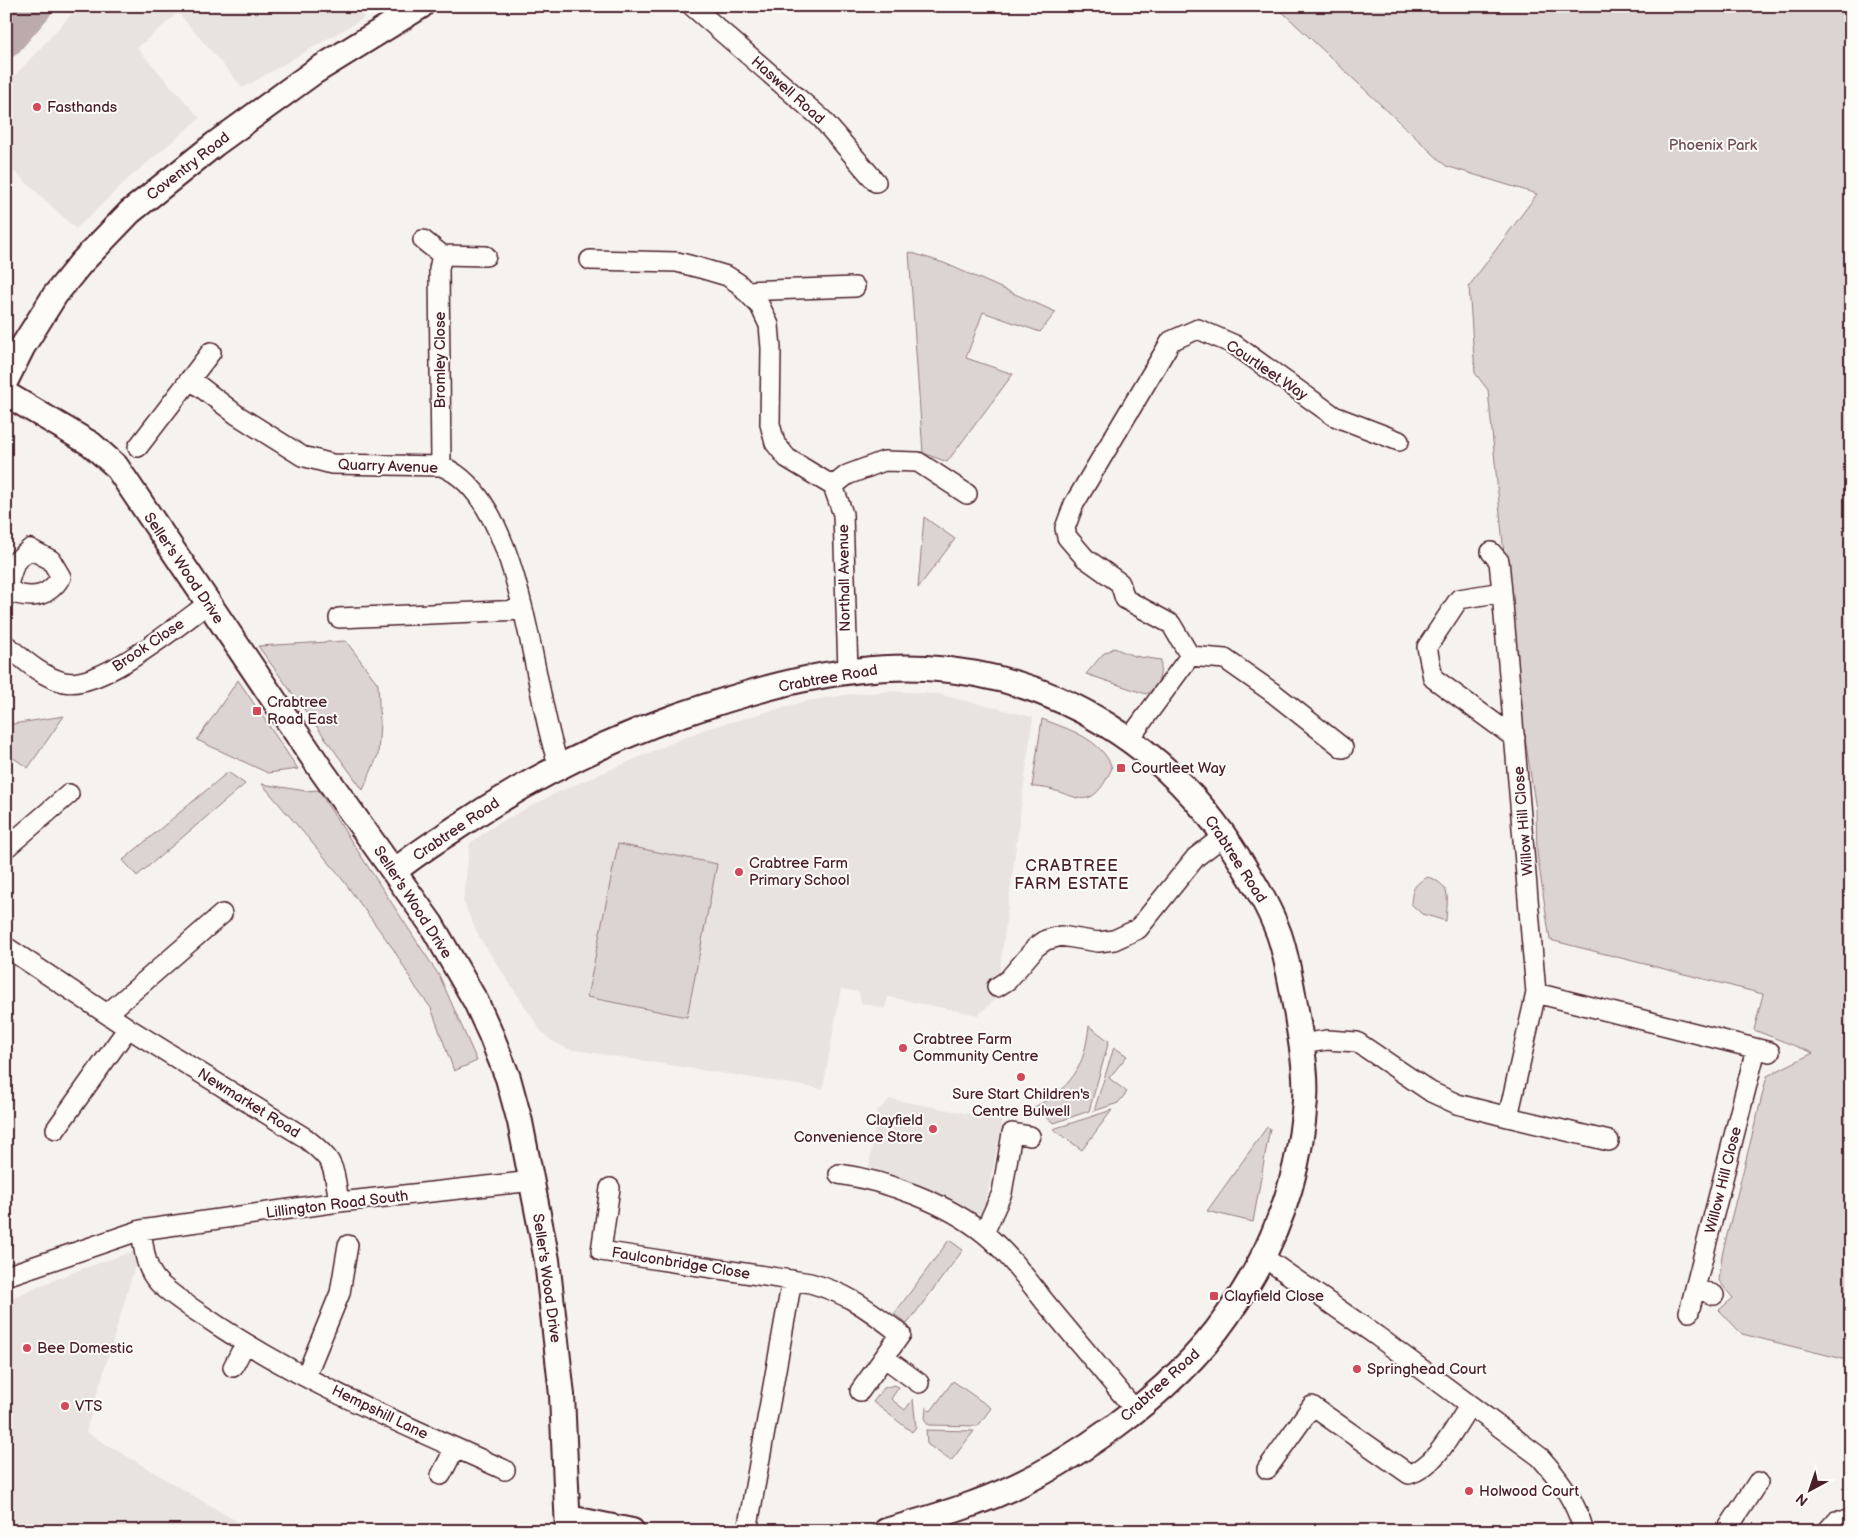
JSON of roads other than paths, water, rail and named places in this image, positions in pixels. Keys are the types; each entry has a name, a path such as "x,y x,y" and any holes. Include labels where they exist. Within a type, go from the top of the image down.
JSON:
{"street":[{"name":"Coventry Road","path":"6,380 23,346 55,295 81,263 130,212 214,144 314,72 421,6"},
{"name":"Haswell Road","path":"692,6 822,119 876,182"},
{"path":"423,240 442,255 486,256"},
{"name":"Bromley Close","path":"441,466 439,269 442,255"},
{"path":"590,260 677,262 726,276 760,306 769,325 771,348 770,424 775,443 787,458 833,486 847,475 884,461 918,462 967,494"},
{"path":"745,291 855,287"},
{"name":"Courtleet Way","path":"1190,656 1171,624 1126,599 1120,583 1086,558 1067,537 1065,528 1074,504 1171,342 1198,329 1206,332 1235,345 1334,416 1399,441"},
{"path":"138,447 211,352"},
{"name":"Quarry Avenue","path":"190,379 238,415 302,456 332,464 441,466 448,469 466,484 492,518 514,575 530,641 550,742 559,766"},
{"name":"Seller's Wood Drive","path":"6,394 91,444 116,466 322,771 431,924 476,1002 508,1078 533,1181 547,1260 561,1385 568,1524"},
{"name":"Northall Avenue","path":"833,486 843,514 848,671"},
{"name":"Willow Hill Close","path":"1491,552 1498,560 1502,592 1536,993 1508,1117"},
{"path":"1502,592 1459,599 1427,647 1433,678 1515,738"},
{"name":"Brook Close","path":"6,645 49,676 64,682 82,683 111,672 209,603"},
{"path":"339,618 522,610"},
{"path":"1130,738 1190,656 1225,659 1272,692 1343,748"},
{"name":"Crabtree Road","path":"395,871 483,808 559,766 626,734 703,707 761,690 848,671 884,668 929,668 981,675 1038,691 1079,709 1130,738 1172,773 1225,835 1264,899 1280,938 1290,980 1301,1044 1306,1094 1299,1149 1276,1231 1241,1297 1210,1339 1172,1378 1135,1410 1073,1453 1012,1488 977,1503 886,1531"},
{"path":"6,848 69,794"},
{"path":"998,987 1008,980 1036,947 1046,940 1060,936 1098,942 1114,940 1138,929 1196,857 1225,835"},
{"path":"108,1013 222,914"},
{"name":"Newmarket Road","path":"6,947 128,1028 304,1136 330,1158 335,1172 339,1202"},
{"name":"Willow Hill Close","path":"1536,993 1763,1050 1689,1312"},
{"path":"56,1129 128,1028"},
{"path":"1301,1044 1328,1040 1358,1042 1431,1092 1457,1104 1609,1141"},
{"path":"984,1233 1002,1193 1012,1133 1030,1136"},
{"path":"839,1174 859,1177 908,1192 946,1210 984,1233 1012,1262 1135,1410"},
{"name":"Lillington Road South","path":"6,1276 141,1230 339,1202 533,1181"},
{"name":"Faulconbridge Close","path":"610,1188 601,1251 792,1280 838,1291 856,1300 901,1334 860,1390"},
{"name":"Hempshill Lane","path":"141,1230 147,1265 158,1282 245,1344 382,1415 504,1470"},
{"path":"306,1376 340,1293 348,1246"},
{"path":"1262,1256 1540,1457 1559,1479 1578,1508 1584,1531"},
{"path":"747,1531 777,1374 792,1280"},
{"path":"1695,1288 1714,1295"},
{"path":"233,1367 245,1344"},
{"path":"885,1358 919,1383"},
{"path":"1267,1469 1312,1406 1408,1474 1421,1470 1432,1460 1470,1405"},
{"path":"441,1475 455,1448"},
{"path":"1726,1531 1758,1482"},
{"path":"1827,1531 1836,1522 1851,1520"},
{"path":"568,1524 632,1531"}],"waterway":[{"path":"6,41 36,6"}],"place":[{"name":"Fasthands","path":"37,107"},
{"name":"Crabtree Road East","path":"257,711"},
{"name":"Courtleet Way","path":"1121,768"},
{"name":"Crabtree Farm Primary School","path":"739,872"},
{"name":"Crabtree Farm Community Centre","path":"903,1048"},
{"name":"Sure Start Children's Centre Bulwell","path":"1021,1077"},
{"name":"Clayfield Convenience Store","path":"933,1129"},
{"name":"Clayfield Close","path":"1214,1296"},
{"name":"Bee Domestic","path":"27,1348"},
{"name":"Springhead Court","path":"1357,1369"},
{"name":"VTS","path":"65,1406"},
{"name":"Holwood Court","path":"1469,1491"}],"district":[{"name":"CRABTREE FARM ESTATE","path":"1072,874"}],"park label":[{"name":"Phoenix Park","path":"1713,145"}]}
